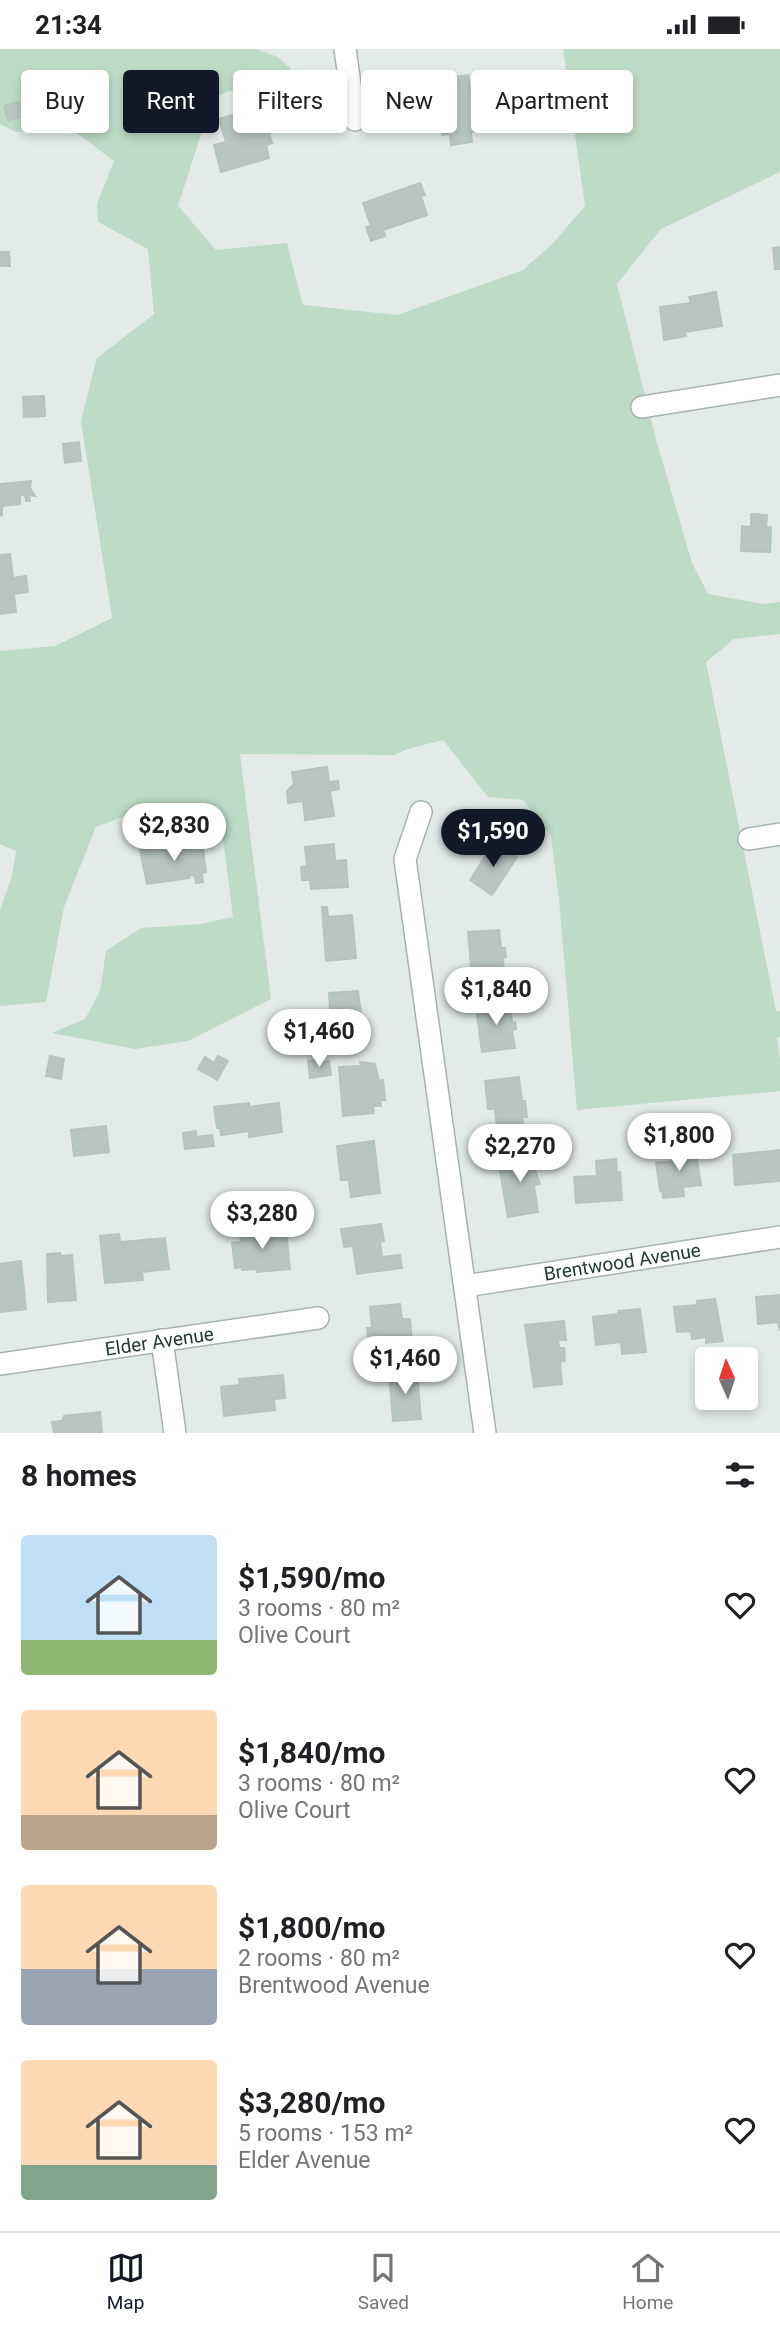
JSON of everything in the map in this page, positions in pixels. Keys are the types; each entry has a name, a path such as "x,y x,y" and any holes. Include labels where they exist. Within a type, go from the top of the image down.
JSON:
{"street":[{"path":"345,49 355,120"},
{"path":"642,407 780,385"},
{"path":"421,812 405,859 485,1433"},
{"path":"749,839 780,834"},
{"name":"Brentwood Avenue","path":"465,1286 780,1237"},
{"name":"Elder Avenue","path":"0,1364 318,1318"},
{"path":"162,1340 176,1433"}],"green space":[{"path":"0,49 256,49 278,57 291,69 233,70 233,90 219,95 219,70 123,70 123,133 201,133 178,206 216,250 287,243 303,305 397,315 523,270 553,243 585,206 575,133 633,133 633,70 566,70 563,49 780,49 780,172 661,229 617,284 656,439 692,563 708,594 763,604 780,602 780,634 734,639 706,662 776,1011 780,1011 780,1037 777,1038 780,1091 577,1110 551,836 523,800 488,797 443,740 407,749 395,755 240,754 271,999 188,1041 135,1049 52,1033 85,1019 100,991 106,951 141,928 201,924 233,917 220,816 151,806 96,827 64,907 46,1002 0,1006 0,910 12,876 16,851 0,844 0,651 55,646 112,618 81,421 97,358 154,314 148,249 98,222 97,204 114,161 77,133 109,133 109,70 21,70 21,132 0,124"}],"building":[{"path":"468,75 472,142 451,145 450,134 442,133 457,133 457,76"},
{"path":"19,102 21,117 8,120 4,106"},
{"path":"233,115 233,133 269,133 272,143 266,145 269,158 221,172 214,145 226,142 219,119"},
{"path":"420,183 425,195 421,196 427,215 383,230 385,236 371,241 366,227 371,226 363,203"},
{"path":"780,247 780,269 775,269 773,248"},
{"path":"0,252 9,252 10,266 0,266"},
{"path":"716,292 722,326 685,332 686,336 664,340 660,307 691,303 689,297"},
{"path":"44,396 45,416 24,417 23,397"},
{"path":"79,442 81,461 65,463 63,444"},
{"path":"31,481 30,488 35,496 29,495 30,501 26,501 25,495 20,495 20,504 2,506 0,516 0,484"},
{"path":"751,514 767,515 766,527 771,527 770,552 741,551 742,526 751,527"},
{"path":"10,554 13,578 26,576 28,592 14,594 16,612 0,614 0,555"},
{"path":"327,767 329,782 338,781 339,789 330,791 334,816 305,820 303,801 288,803 287,791 294,784 292,772"},
{"path":"202,841 206,872 202,873 203,882 196,883 195,876 190,875 189,878 147,884 140,850"},
{"path":"494,843 517,857 492,895 470,880"},
{"path":"334,844 335,861 346,860 348,887 311,889 310,880 302,880 301,867 307,866 305,847"},
{"path":"322,907 327,907 328,917 352,915 356,958 326,961"},
{"path":"499,930 501,948 505,948 506,957 503,958 504,975 472,978 468,932"},
{"path":"358,991 364,1036 355,1036 355,1043 351,1044 350,1038 332,1039 329,993"},
{"path":"510,1003 512,1023 515,1022 516,1029 512,1030 515,1048 482,1052 476,1007"},
{"path":"50,1056 64,1059 61,1079 46,1076"},
{"path":"218,1056 228,1061 217,1080 198,1069 205,1057 214,1063"},
{"path":"316,1060 316,1063 329,1061 331,1075 310,1078 308,1061"},
{"path":"360,1062 375,1064 379,1081 383,1080 385,1100 380,1100 381,1106 373,1106 374,1113 343,1116 339,1067 361,1066"},
{"path":"519,1077 527,1117 522,1117 523,1124 497,1127 495,1109 488,1109 485,1081"},
{"path":"249,1103 249,1107 279,1103 282,1132 249,1137 249,1131 221,1135 220,1128 217,1128 214,1107"},
{"path":"106,1126 109,1152 74,1156 71,1130"},
{"path":"196,1131 196,1137 212,1135 214,1146 185,1149 183,1133"},
{"path":"374,1141 380,1193 351,1197 349,1180 341,1180 337,1146"},
{"path":"695,1146 701,1185 683,1187 684,1196 663,1198 656,1163 675,1161 673,1148"},
{"path":"780,1150 780,1181 735,1185 733,1155"},
{"path":"538,1154 540,1166 534,1167 540,1184 534,1185 538,1212 508,1217 498,1160"},
{"path":"616,1159 622,1200 576,1203 574,1177 597,1176 596,1161"},
{"path":"381,1224 384,1241 380,1242 382,1257 400,1255 402,1268 357,1274 353,1246 344,1247 341,1229"},
{"path":"272,1227 272,1231 286,1230 290,1269 257,1272 257,1269 235,1268 232,1243 241,1242 240,1235 255,1234 254,1229"},
{"path":"119,1234 120,1242 165,1238 169,1269 142,1272 143,1280 105,1283 100,1236"},
{"path":"60,1253 60,1256 72,1255 76,1300 48,1302 47,1254"},
{"path":"21,1261 26,1309 0,1312 0,1264"},
{"path":"780,1295 780,1331 778,1322 758,1324 756,1297"},
{"path":"715,1299 723,1341 706,1343 706,1337 692,1339 691,1331 677,1332 674,1307 697,1305 697,1301"},
{"path":"400,1304 402,1319 410,1319 412,1343 369,1347 367,1328 372,1328 370,1307"},
{"path":"640,1309 646,1352 622,1354 621,1342 596,1345 593,1317"},
{"path":"564,1321 566,1340 558,1340 559,1348 564,1348 565,1361 560,1362 562,1384 534,1387 525,1325"},
{"path":"417,1371 421,1419 393,1421 389,1373"},
{"path":"283,1375 285,1398 274,1399 275,1410 224,1416 221,1387 240,1385 239,1379"},
{"path":"100,1412 102,1433 54,1433 52,1422 62,1421 64,1416"}]}
